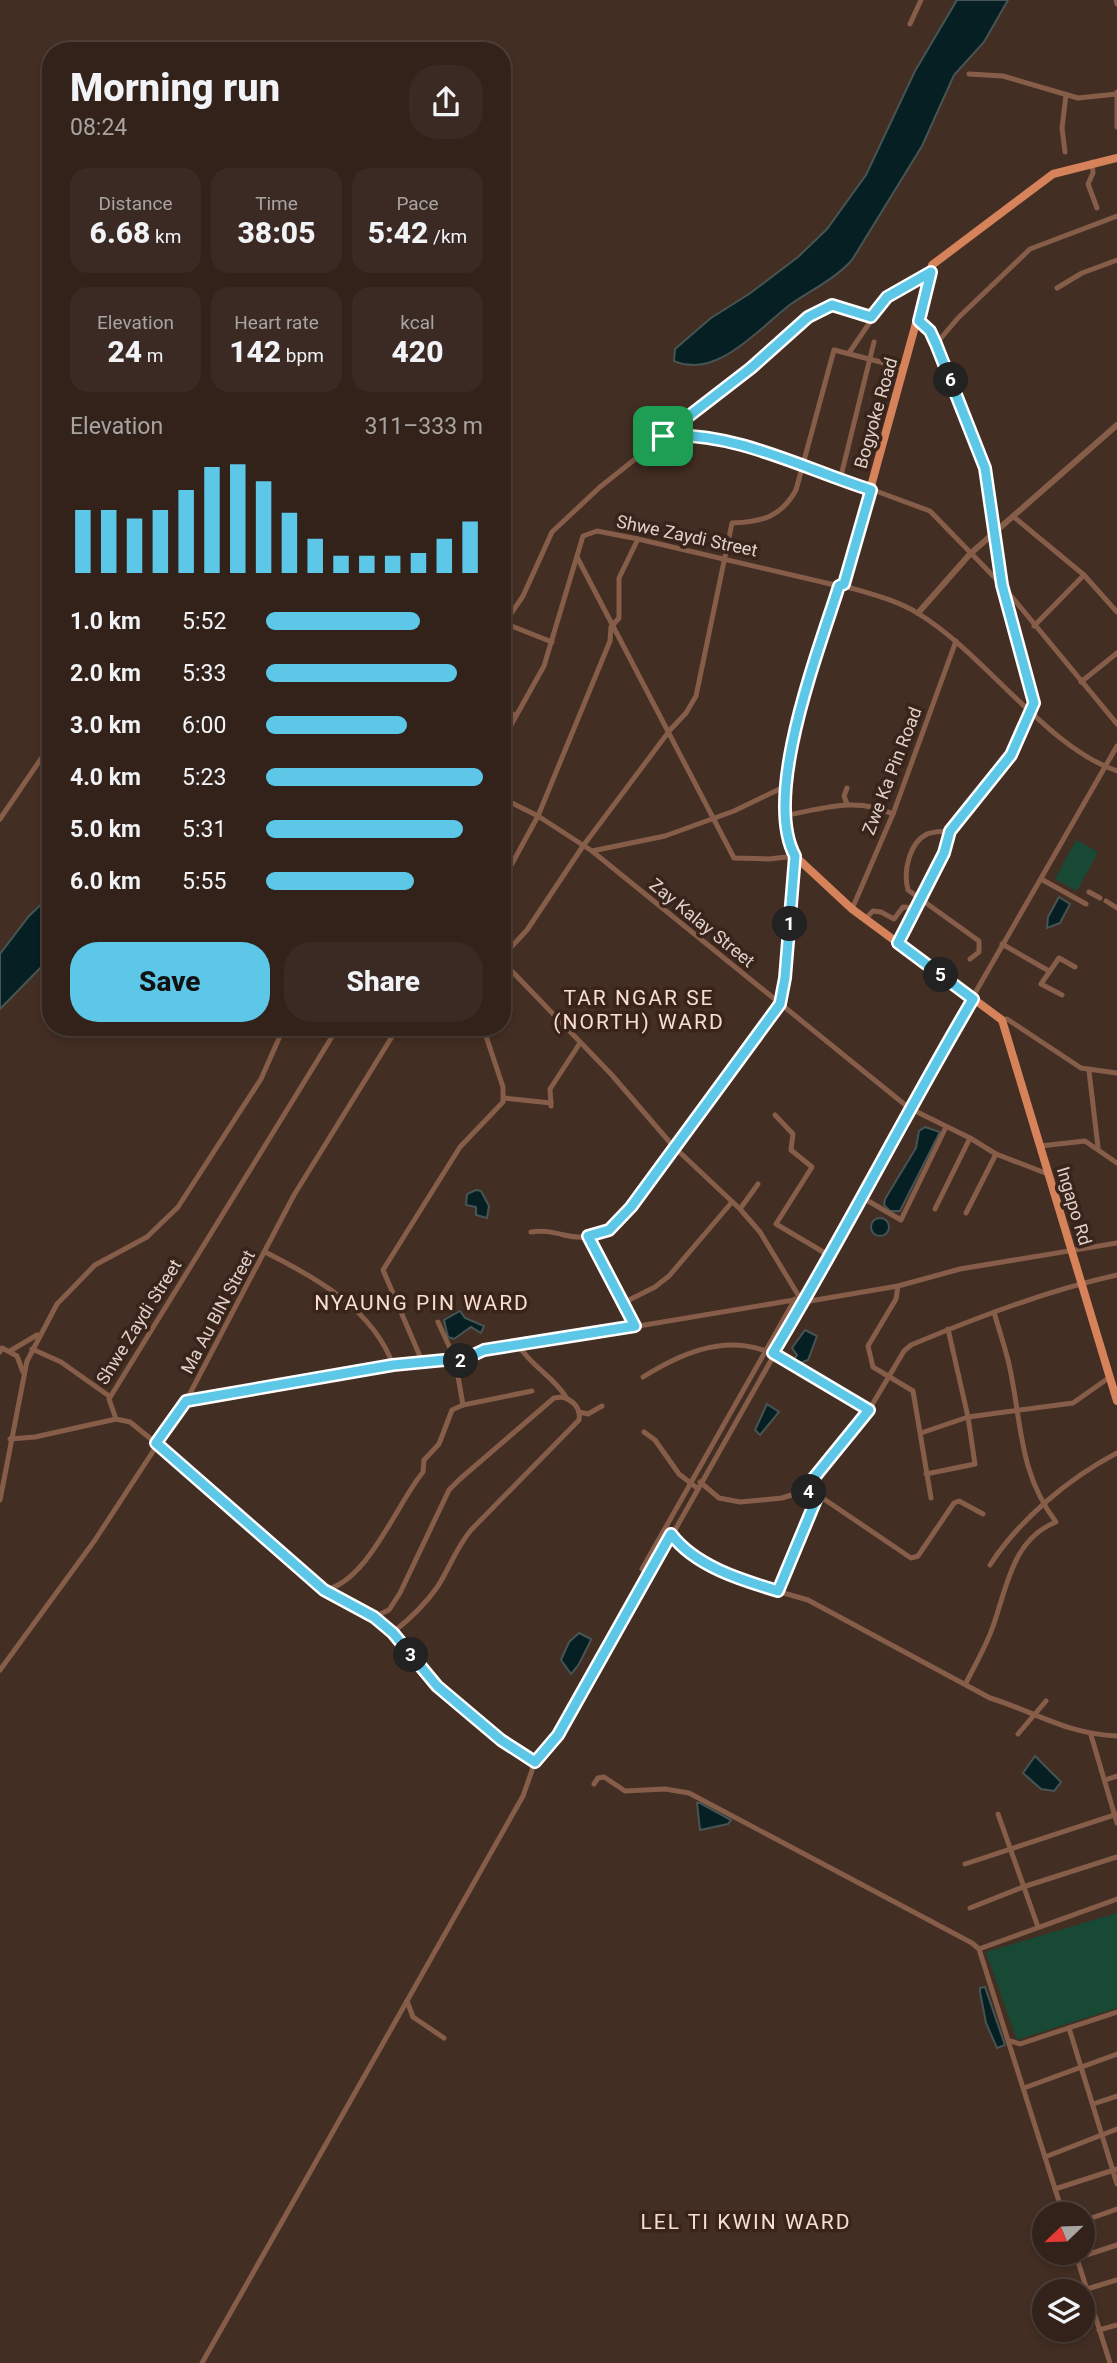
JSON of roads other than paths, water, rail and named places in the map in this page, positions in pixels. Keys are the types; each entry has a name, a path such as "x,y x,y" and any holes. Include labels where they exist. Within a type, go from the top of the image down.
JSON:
{"main road":[{"path":"931,272 932,265 1053,174 1092,162 1117,158"},
{"name":"Bogyoke Road","path":"795,856 789,845 786,786 788,760 871,490 931,272"},
{"path":"795,856 852,909 1002,1020"},
{"name":"Ingapo Rd","path":"1002,1020 1117,1401"}],"street":[{"path":"911,24 921,0"},
{"path":"969,74 1003,76 1078,98 1117,93 1117,127"},
{"path":"1065,152 1062,128 1066,95"},
{"path":"1092,162 1093,173 1088,184 1097,208"},
{"path":"936,344 958,318 1030,249 1117,216"},
{"path":"1058,288 1082,273 1117,260"},
{"path":"849,353 887,297 931,272"},
{"path":"511,613 523,596 552,532 663,436 751,368 808,317 832,305 871,317"},
{"path":"898,943 944,853 950,831 1011,755 1033,713 1034,703 1002,585 985,468 936,344 930,331 919,321"},
{"path":"839,480 874,342"},
{"path":"511,949 527,930 583,846 670,730 686,713 696,696 723,559 733,523 759,522 780,511 796,490 834,350 905,368"},
{"path":"918,613 970,554 1117,425"},
{"path":"663,436 715,440 803,464 839,480 930,511 1002,585 1117,724"},
{"path":"1014,517 1084,575 1117,612"},
{"name":"Shwe Zaydi Street","path":"511,725 544,666 577,557 577,547 583,536 597,531 841,586 918,613 956,641 1033,713 1079,751 1117,771"},
{"path":"511,866 538,816 610,641 611,626 619,618 619,578 638,539"},
{"path":"531,1232 545,1230 580,1238 609,1230 631,1207 673,1146 780,1004 785,978 795,856 769,859 734,858 670,730 611,626 577,557"},
{"path":"1034,625 1084,575"},
{"path":"511,628 552,642"},
{"name":"Zwe Ka Pin Road","path":"852,909 893,814 956,641"},
{"path":"1081,682 1117,653"},
{"path":"511,713 516,716"},
{"path":"202,2363 523,1796 535,1762 558,1735 801,1301 863,1198 909,1108 1117,746"},
{"path":"0,819 42,757"},
{"path":"592,851 666,836 786,786"},
{"path":"846,804 844,796 847,788"},
{"name":"Zay Kalay Street","path":"511,803 538,816 592,851 909,1108 996,1154 1048,1174"},
{"path":"787,816 846,804 872,804 893,814"},
{"path":"950,831 927,834 916,844 908,863 906,880 908,890 978,941 979,952 970,960"},
{"path":"1041,879 1086,904"},
{"path":"1089,892 1117,908"},
{"path":"865,919 873,911 894,919 903,907 916,908"},
{"path":"1002,944 1049,971"},
{"path":"1062,995 1041,984 1059,958 1075,967"},
{"path":"511,970 673,1146 740,1209 760,1233 801,1301"},
{"path":"1002,1020 1007,1019 1089,1071 1117,1073"},
{"path":"0,1500 3,1467 24,1374 32,1349 57,1304 77,1280 113,1254 147,1237 178,1207 261,1079 280,1036"},
{"name":"Shwe Zaydi Street","path":"116,1419 108,1396 266,1148 333,1036"},
{"name":"Ma Au BIN Street","path":"0,1670 103,1529 156,1443 186,1401 294,1195 392,1036"},
{"path":"486,1036 504,1098"},
{"path":"504,1098 551,1105 550,1088 579,1044"},
{"path":"1089,1071 1098,1147"},
{"path":"422,1362 383,1270 384,1264 460,1147 504,1098"},
{"path":"775,1115 793,1133 791,1150 812,1167 776,1224 830,1256"},
{"path":"863,1198 901,1220 946,1127"},
{"path":"935,1209 970,1138"},
{"path":"1039,1146 1085,1140 1117,1163"},
{"path":"966,1213 996,1154"},
{"path":"740,1209 758,1184"},
{"path":"623,1304 655,1287 669,1276 732,1202"},
{"path":"588,1236 635,1326"},
{"path":"186,1401 393,1365 455,1361 484,1350 898,1286 960,1269 1117,1243"},
{"path":"265,1252 337,1294 367,1320 384,1343 393,1365"},
{"path":"644,1432 655,1440 679,1474 719,1498 740,1502 782,1498 804,1490 869,1410 904,1351 948,1329 994,1312 1117,1275"},
{"path":"898,1286 896,1299 867,1346 873,1367 913,1391 931,1498"},
{"path":"642,1569 719,1437 764,1349 801,1301"},
{"path":"966,1683 993,1626 1001,1595 1013,1566 1033,1534 1056,1522 1043,1505 1026,1466 1009,1365 994,1312"},
{"path":"438,1322 455,1361 463,1405"},
{"path":"926,1474 975,1464 968,1417 948,1329"},
{"path":"10,1351 40,1333"},
{"path":"643,1377 676,1357 705,1348 743,1343 773,1353 869,1410"},
{"path":"519,1346 524,1354 556,1381 579,1412 588,1414 602,1406"},
{"path":"0,1352 2,1348 18,1356 24,1374"},
{"path":"32,1349 61,1362 108,1396"},
{"path":"921,1433 968,1417 1073,1403 1110,1377"},
{"path":"324,1590 336,1588 359,1570 423,1472 424,1460 439,1444 449,1414 463,1405 533,1391"},
{"path":"374,1617 389,1611 400,1593 449,1490 492,1448 554,1398 566,1398"},
{"path":"393,1633 419,1611 438,1585 455,1548 579,1420 579,1412"},
{"path":"10,1439 35,1437 116,1419 130,1422 324,1590 374,1617 393,1633 437,1686 501,1740 535,1762"},
{"path":"990,1565 1013,1532 1043,1505 1117,1453"},
{"path":"804,1490 818,1495 911,1558 918,1556 954,1503 959,1501 983,1514"},
{"path":"778,1591 818,1495"},
{"path":"671,1534 679,1544 705,1562 734,1577 808,1600 990,1698 1019,1706 1032,1717 1091,1735 1117,1736"},
{"path":"1018,1734 1046,1701"},
{"path":"1091,1735 1117,1823"},
{"path":"1105,1780 1117,1776"},
{"path":"594,1784 598,1778 604,1777 625,1791 665,1789 689,1793 934,1920 979,1950 1059,2202"},
{"path":"998,1814 1038,1927"},
{"path":"965,1864 1116,1814"},
{"path":"970,1908 1023,1887 1117,1857"},
{"path":"979,1950 1117,1899"},
{"path":"407,2001 413,2017 444,2038"},
{"path":"1009,2038 1020,2043 1117,2012"},
{"path":"1069,2028 1101,2134 1115,2169 1117,2185"},
{"path":"1024,2088 1117,2054"},
{"path":"1093,2104 1117,2096"},
{"path":"1045,2157 1117,2129"},
{"path":"1055,2189 1115,2169"},
{"path":"1096,2217 1117,2210"},
{"path":"1096,2250 1117,2245"},
{"path":"1095,2287 1117,2280"},
{"path":"1095,2316 1110,2363 1117,2360"},
{"path":"1099,2330 1117,2325"}],"water":[{"path":"957,0 1008,0 984,42 954,75 922,146 852,260 823,284 791,304 738,348 707,363 690,365 674,361 675,349 711,318 749,294 798,257 827,229 866,175 915,71"},
{"path":"1059,897 1070,904 1060,923 1047,928 1048,917"},
{"path":"42,904 42,966 0,1009 0,954"},
{"path":"925,1127 940,1132 900,1211 890,1211 884,1205 885,1199 916,1148 919,1131"},
{"path":"481,1191 489,1206 487,1218 476,1215 476,1207 466,1205 467,1194"},
{"path":"880,1218 886,1221 889,1227 886,1233 880,1236 874,1233 871,1227 874,1221"},
{"path":"460,1311 465,1318 484,1326 481,1333 471,1327 454,1339 448,1337 444,1320"},
{"path":"805,1330 817,1336 808,1360 800,1363 794,1360 797,1355 792,1348"},
{"path":"767,1404 779,1412 760,1435 755,1430"},
{"path":"579,1633 591,1639 571,1674 561,1660 569,1642"},
{"path":"1035,1756 1061,1782 1054,1791 1041,1789 1023,1773"},
{"path":"697,1803 731,1820 728,1824 700,1830"},
{"path":"985,1987 1005,2045 997,2048 986,2023 980,1992 980,1988"}],"district":[{"name":"TAR NGAR SE (NORTH) WARD","path":"639,1010"},
{"name":"NYAUNG PIN WARD","path":"422,1303"},
{"name":"LEL TI KWIN WARD","path":"746,2222"}]}
